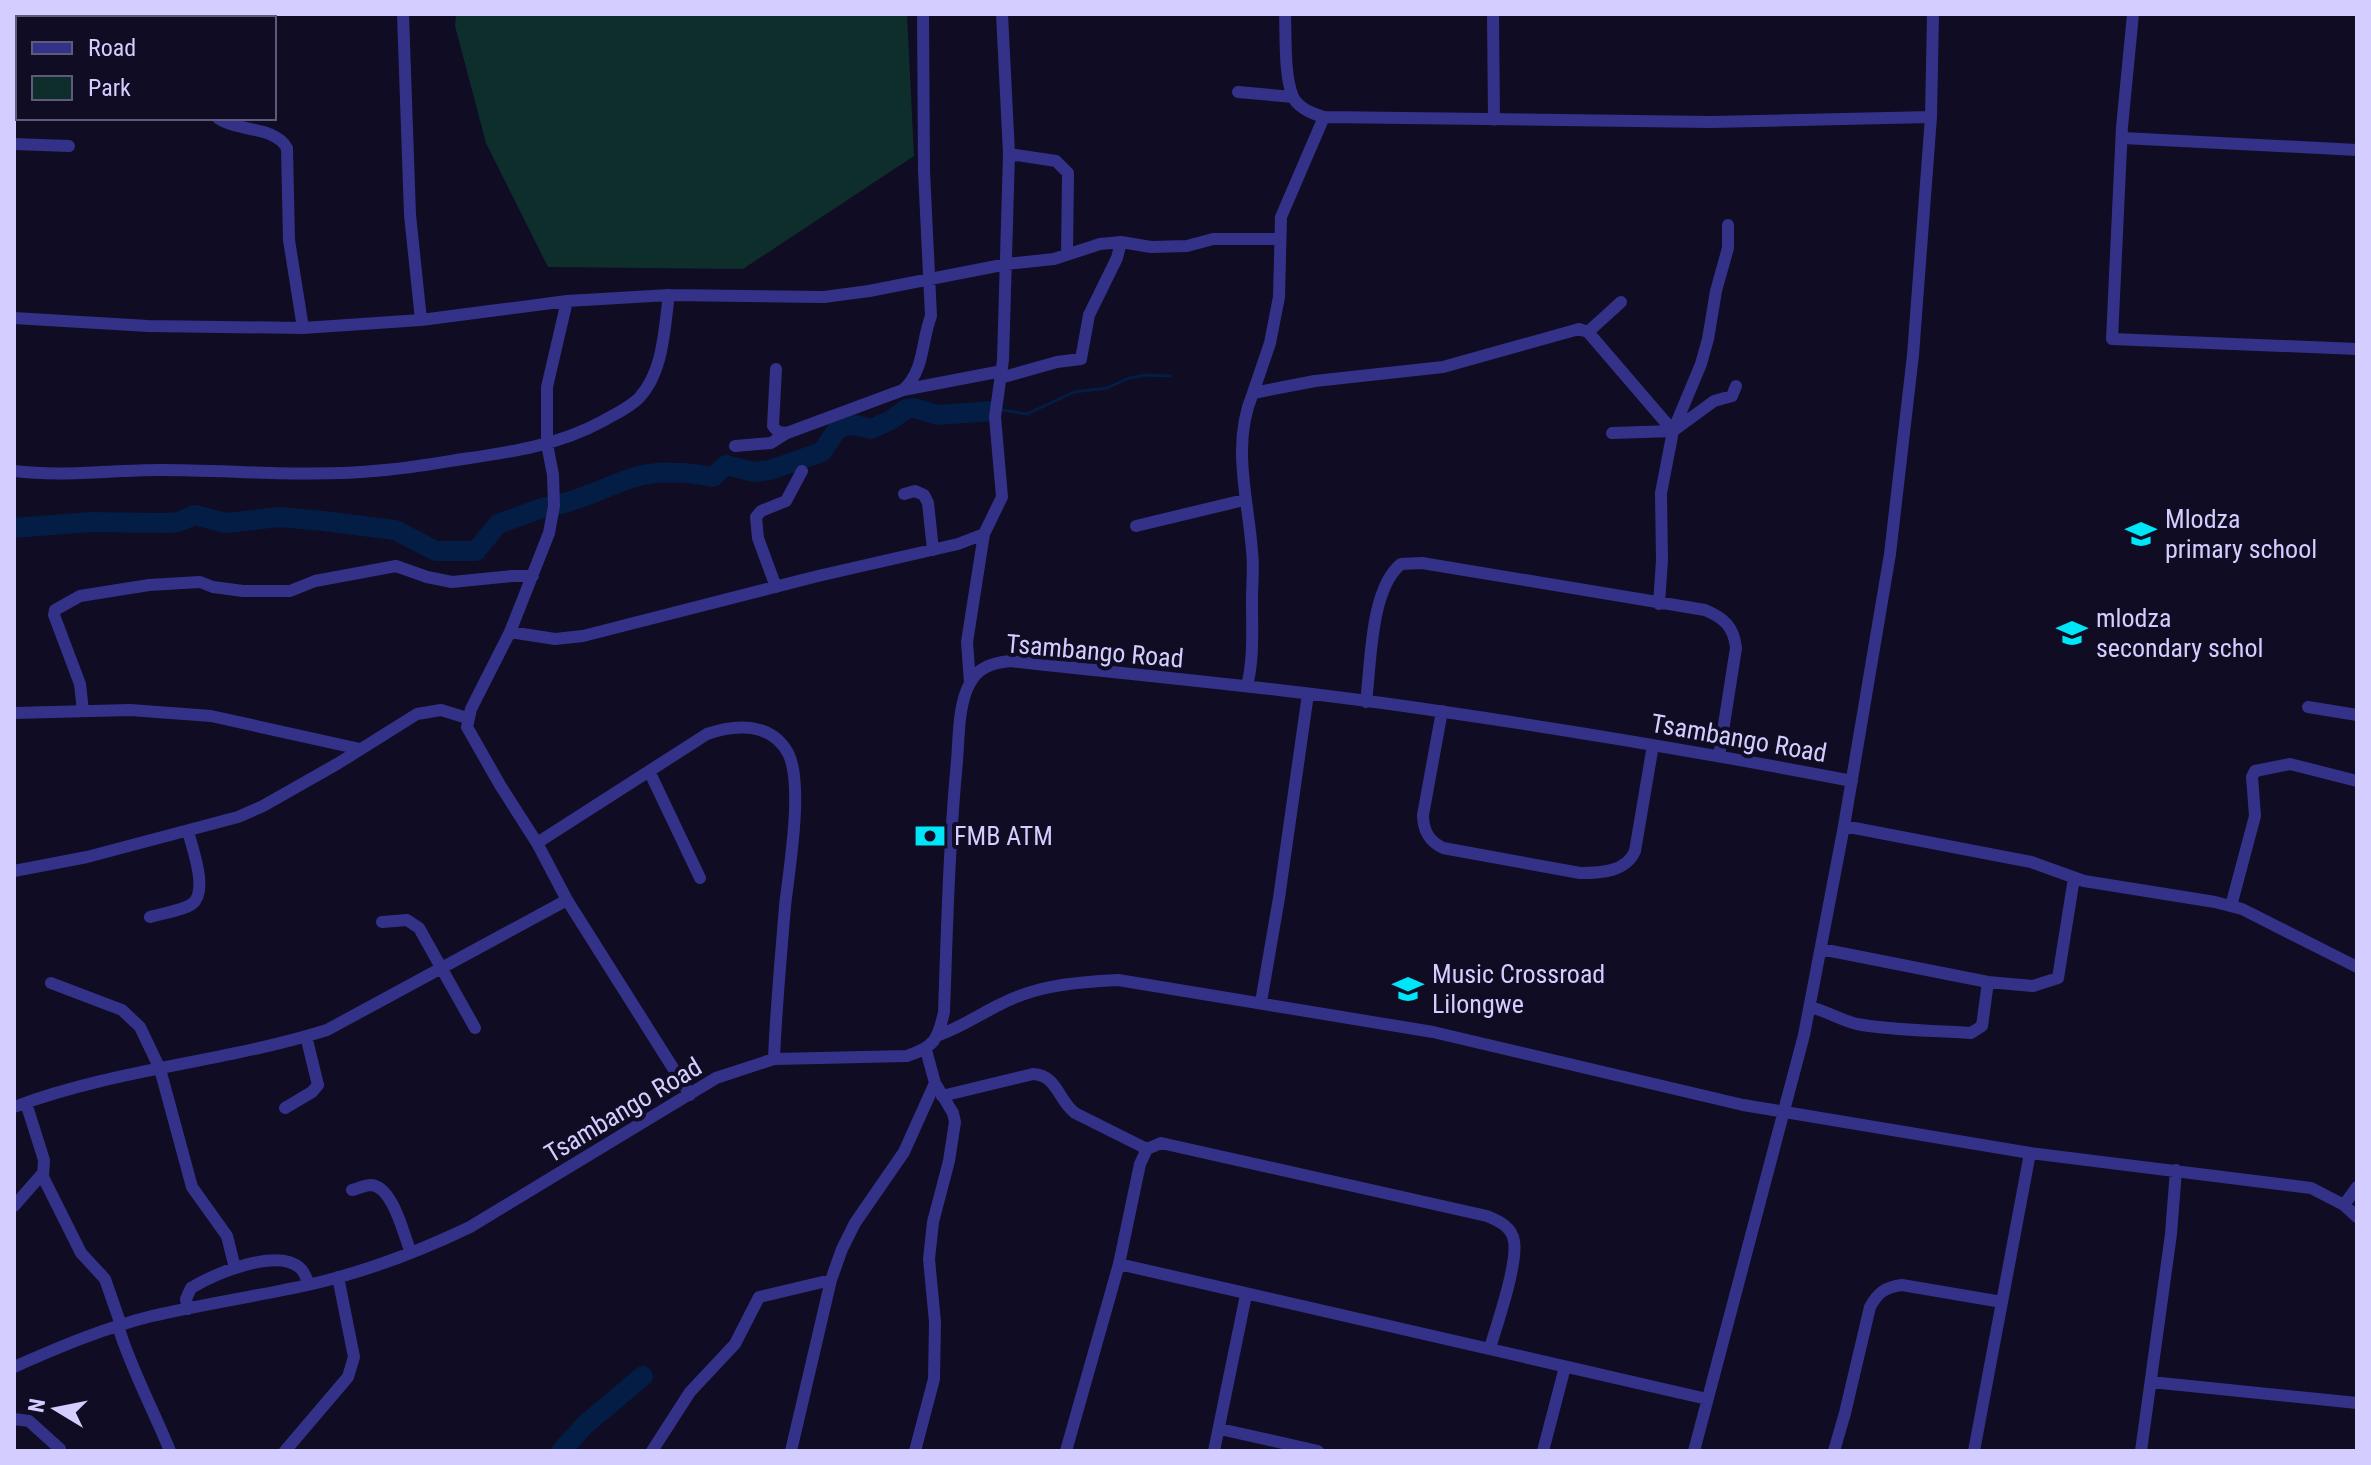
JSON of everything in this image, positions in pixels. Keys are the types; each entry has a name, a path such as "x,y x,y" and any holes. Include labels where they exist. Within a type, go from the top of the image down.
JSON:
{"street":[{"path":"403,14 410,215 421,320"},
{"path":"903,390 921,364 926,328 931,316 924,171 923,14"},
{"path":"915,1451 934,1379 935,1322 929,1259 933,1222 949,1161 955,1122 935,1083 926,1050 939,1035 944,1012 953,802 963,708 970,683 967,642 984,534 1002,497 995,417 1001,375 1007,264 1009,154 1002,14"},
{"path":"1285,14 1288,72 1293,97"},
{"path":"1493,14 1494,120"},
{"path":"1694,1451 1810,1007 1890,554 1900,482 1931,117 1933,14"},
{"path":"2133,14 2112,339 2357,349"},
{"path":"1238,92 1293,97 1312,113 1324,117 1711,122 1931,117"},
{"path":"1247,686 1252,656 1253,566 1244,500 1242,424 1270,343 1279,297 1281,217 1324,117"},
{"path":"221,120 230,126 276,137 287,148 289,240 303,328"},
{"path":"2123,138 2357,150"},
{"path":"14,144 69,146"},
{"path":"1009,154 1056,161 1068,173 1067,255"},
{"path":"1659,604 1662,560 1659,511 1673,431 1701,364 1728,248 1728,225"},
{"path":"14,318 148,326 303,328 421,320 567,301 669,295 824,297 1007,264 1054,259 1100,244 1121,242 1151,247 1187,246 1213,239 1279,239"},
{"path":"735,446 762,445 903,390 1081,359 1089,315 1117,258 1121,242"},
{"path":"14,471 63,475 119,470 383,471 547,444 576,436 640,398 655,373 661,353 669,295"},
{"path":"567,301 547,387 547,444 553,475 554,506 549,533 510,632 467,718 471,735 537,843 567,900 690,1095"},
{"path":"1588,332 1621,302"},
{"path":"1253,393 1315,381 1443,367 1579,329 1588,332 1673,431"},
{"path":"776,369 773,426 778,432 787,433"},
{"path":"1612,433 1673,431 1714,401 1732,396 1736,386"},
{"path":"776,587 758,538 756,517 761,511 786,501 802,471"},
{"path":"904,494 915,491 924,495 928,503 933,550"},
{"path":"1136,526 1244,500"},
{"path":"510,632 555,639 583,636 958,544 984,534"},
{"path":"1366,702 1381,597 1387,580 1401,564 1422,563 1705,610 1718,616 1735,635 1736,648 1719,756"},
{"path":"83,711 78,677 54,615 55,610 80,596 149,585 200,582 243,591 290,591 315,581 396,566 452,582 533,576"},
{"name":"Tsambango Road","path":"970,683 983,668 1010,661 1247,686 1442,711 1852,781"},
{"path":"1261,1002 1308,694"},
{"path":"2308,707 2357,715"},
{"path":"14,713 130,710 211,716 360,749"},
{"path":"14,871 87,857 238,817 263,806 417,714 441,710 467,718"},
{"path":"1442,711 1423,815 1427,835 1433,843 1443,848 1580,873 1596,873 1624,866 1631,860 1653,745"},
{"path":"537,843 707,734 733,727 757,729 770,735 787,751 794,779 774,1059"},
{"path":"2231,906 2255,816 2252,777 2255,771 2290,764 2357,781"},
{"path":"650,773 700,878"},
{"path":"1844,826 2031,862 2074,878 2231,906 2279,925 2357,967"},
{"path":"150,917 192,904 200,894 188,831"},
{"path":"1821,949 1988,982 2033,986 2058,978 2074,878"},
{"path":"170,1451 144,1387 127,1355 105,1279 71,1237 43,1173 44,1160 20,1105 75,1087 306,1036 346,1021 567,900"},
{"path":"382,922 400,920 414,923 475,1028"},
{"path":"939,1035 958,1029 1017,997 1074,982 1118,980 1433,1032 1743,1105 2030,1153 2311,1188 2344,1205 2357,1217"},
{"path":"1810,1007 1843,1020 1871,1026 1971,1033 1982,1026 1988,982"},
{"path":"51,983 122,1010 133,1018 160,1069 189,1180 227,1236 235,1268"},
{"path":"285,1108 318,1085 306,1036"},
{"name":"Tsambango Road","path":"14,1367 78,1339 120,1326 338,1277 411,1253 470,1227 716,1078 774,1059 907,1056 926,1050"},
{"path":"942,1096 1044,1074 1075,1113 1147,1149"},
{"path":"791,1451 831,1280 842,1249 855,1223 904,1152 935,1083"},
{"path":"1066,1451 1119,1264 1140,1164 1147,1149 1161,1143 1487,1216 1505,1224 1514,1238 1514,1256 1490,1348"},
{"path":"1974,1451 2030,1153"},
{"path":"2141,1451 2171,1234 2176,1170"},
{"path":"14,1206 43,1173"},
{"path":"352,1190 371,1185 382,1189 390,1198 411,1253"},
{"path":"2344,1205 2357,1187"},
{"path":"188,1309 186,1299 191,1288 235,1268 270,1260 286,1261 300,1268 309,1284"},
{"path":"1119,1264 1707,1399"},
{"path":"285,1451 348,1377 353,1367 352,1346 338,1277"},
{"path":"652,1451 690,1392 735,1344 759,1297 831,1280"},
{"path":"1834,1451 1870,1307 1877,1294 1889,1287 1902,1285 2002,1302"},
{"path":"1214,1451 1246,1295"},
{"path":"1543,1451 1565,1367"},
{"path":"2151,1382 2357,1403"},
{"path":"14,1419 29,1421 60,1449"},
{"path":"1220,1429 1318,1451"}],"green space":[{"path":"456,14 907,14 914,156 743,269 548,267 486,143 455,26"}],"waterway":[{"path":"1002,410 1027,414 1074,392 1107,388 1129,378 1170,376"},
{"path":"560,504 651,474 683,473 713,477 726,465 754,472 770,470 822,452 836,431 844,426 871,429 906,409 914,408 938,415 992,411"},
{"path":"14,528 90,522 167,523 195,515 226,523 279,517 395,530 436,551 476,551 498,524 545,507"},
{"path":"561,1451 586,1424 643,1376"}],"place":[{"name":"Mlodza primary school","path":"2141,534"},
{"name":"mlodza secondary schol","path":"2072,633"},
{"name":"FMB ATM","path":"930,836"},
{"name":"Music Crossroad Lilongwe","path":"1408,989"}]}
